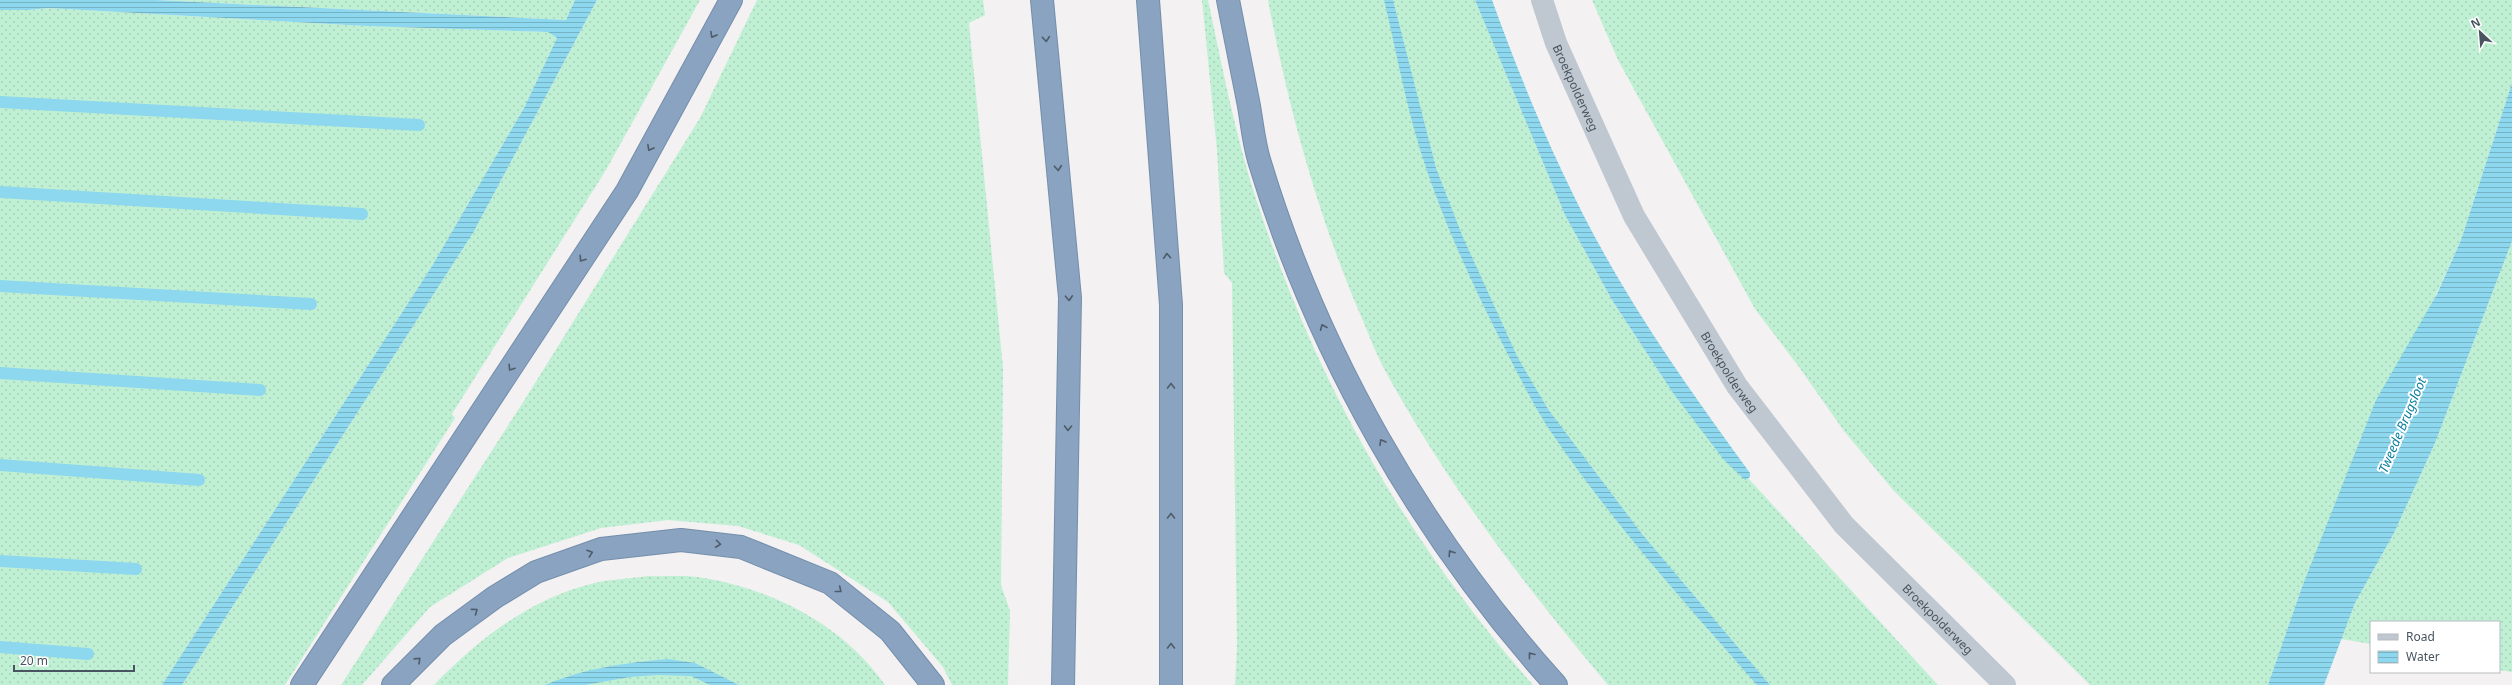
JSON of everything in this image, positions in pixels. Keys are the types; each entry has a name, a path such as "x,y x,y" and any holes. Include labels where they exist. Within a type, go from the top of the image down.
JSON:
{"highway":[{"path":"302,685 627,191 731,0"},
{"path":"1042,0 1070,298 1063,685"},
{"path":"1148,0 1171,305 1171,685"},
{"path":"1228,0 1258,158 1291,251 1333,352 1401,477 1457,562 1556,685"},
{"path":"393,685 443,635 495,597 536,572 601,548 681,540 741,547 830,583 890,630 933,685"}],"street":[{"name":"Broekpolderweg","path":"1542,0 1556,43 1634,216 1737,386 1844,525 2004,685"}],"green space":[{"path":"156,0 575,0 566,20"},
{"path":"597,0 700,0 606,170 452,414 455,418 285,685 182,685 473,233"},
{"path":"757,0 983,0 985,15 969,23 1003,368 1001,585 1010,611 1008,685 952,685 943,667 888,602 799,545 738,526 668,520 601,528 508,558 430,607 362,685 341,685 527,396 700,118"},
{"path":"1202,0 1208,0 1235,125 1256,199 1280,267 1307,332 1337,396 1369,457 1405,516 1444,573 1487,630 1533,685 1235,685 1237,647 1232,283 1224,273 1217,150"},
{"path":"1268,0 1475,0 1565,215 1612,300 1673,393 1748,478 1938,685 1608,685 1518,573 1490,535 1436,456 1383,367 1345,276 1317,198 1305,159 1285,80"},
{"path":"1592,0 2512,0 2512,83 2461,240 2302,587 2268,685 2090,685 1894,491 1844,431 1799,367 1755,309 1618,60"},
{"path":"48,8 366,26 548,32 557,38 524,108 432,266 162,685 0,685 0,10 29,10"},
{"path":"2512,241 2512,672 2500,670 2500,621 2370,621 2370,644 2341,639 2355,603 2394,533 2435,443"},
{"path":"648,576 697,577 724,582 777,599 826,627 848,644 868,663 885,685 434,685 486,638 505,624 547,600 568,591 598,582"}],"water":[{"path":"0,0 156,0 566,20 575,0 597,0 473,233 182,685 162,685 432,266 524,108 557,38 548,32 366,26 48,8 29,10 0,10"},
{"path":"1384,0 1393,0 1436,168 1462,235 1518,358 1548,409 1642,534 1770,685 1757,685 1703,624 1624,530 1574,465 1544,422 1478,294 1434,190 1411,119"},
{"path":"1475,0 1492,0 1534,109 1583,215 1621,283 1651,332 1750,473 1750,477 1745,480 1724,460 1673,393 1612,300 1565,215"},
{"name":"Tweede Brugsloot","path":"2512,83 2512,241 2435,443 2394,533 2355,603 2324,685 2268,685 2302,587 2376,400 2437,294 2461,240"},
{"path":"668,659 695,663 739,685 710,685 691,676 657,675 630,677 585,685 545,685 590,670 636,662"}],"waterway":[{"path":"0,102 419,125"},
{"path":"0,192 362,214"},
{"path":"0,286 311,304"},
{"path":"0,373 260,390"},
{"path":"0,465 199,480"},
{"path":"0,561 136,569"},
{"path":"0,647 88,654"}]}
